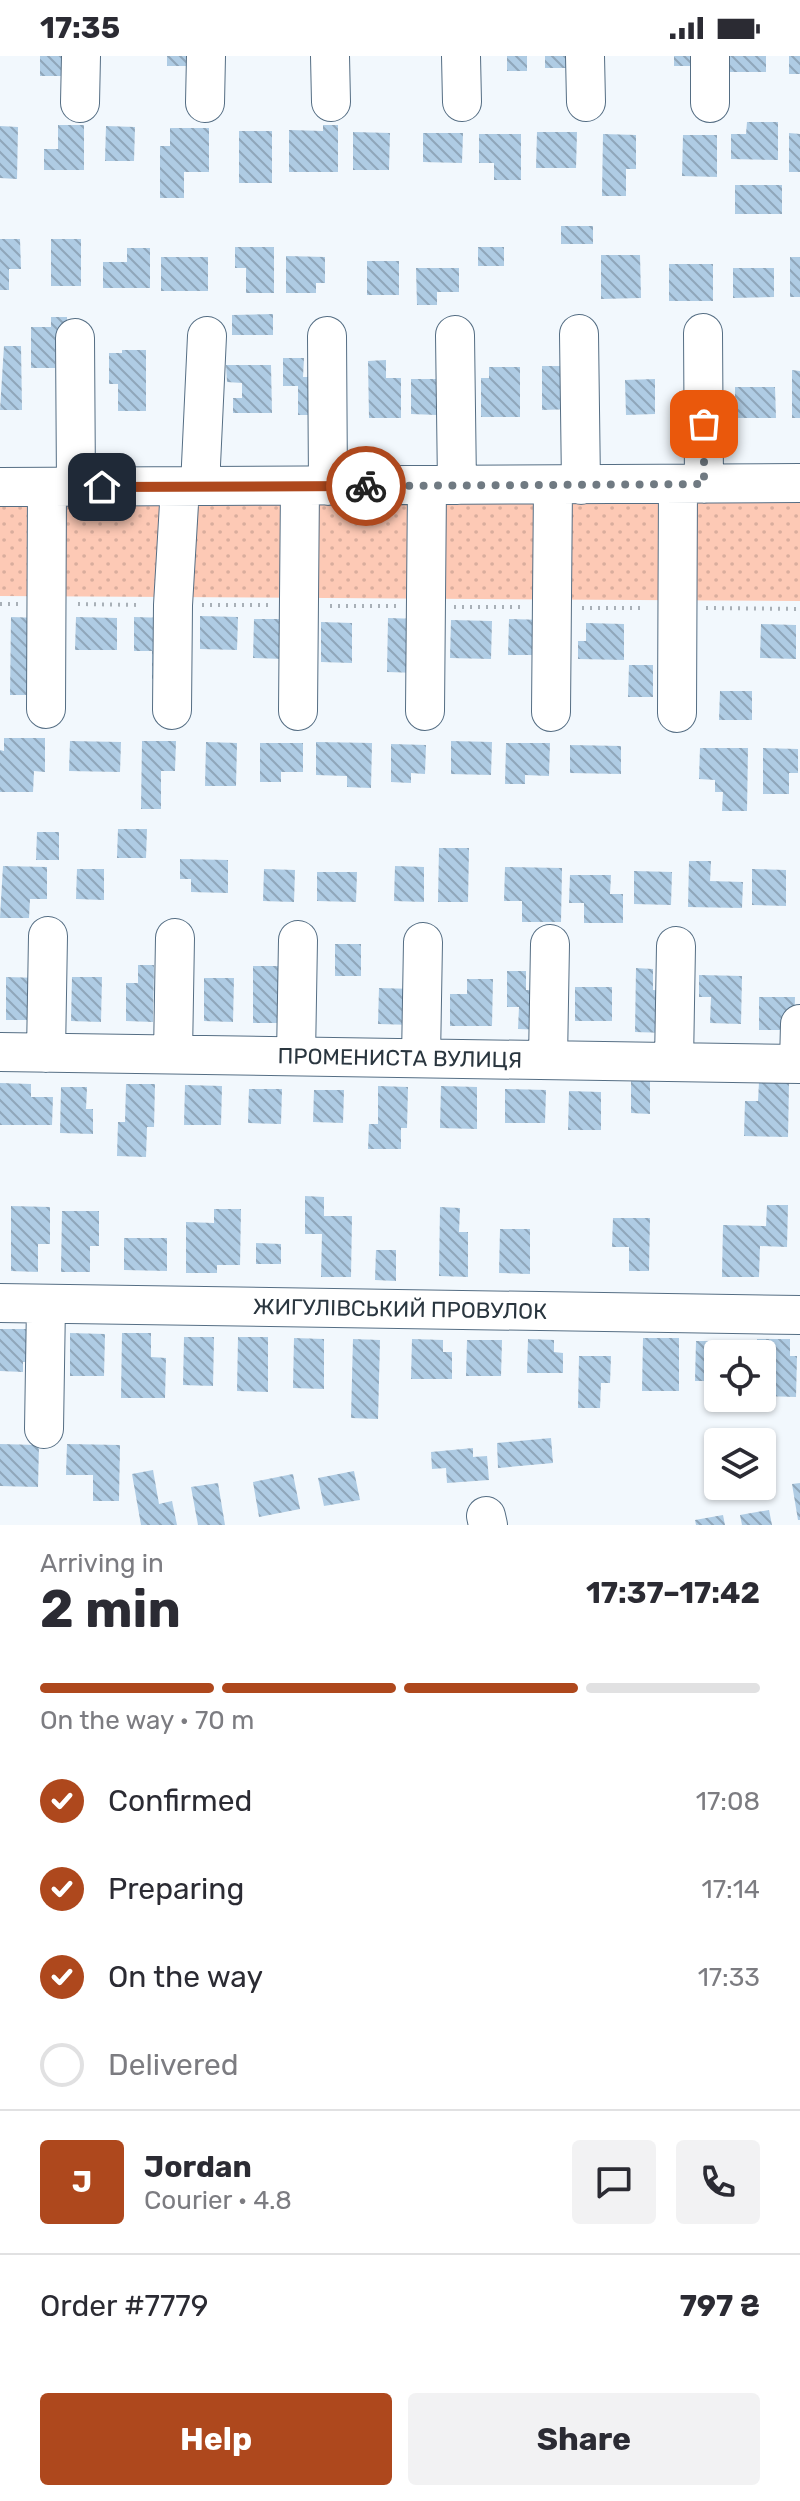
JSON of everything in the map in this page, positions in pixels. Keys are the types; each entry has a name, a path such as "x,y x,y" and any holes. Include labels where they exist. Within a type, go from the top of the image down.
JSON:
{"street":[{"path":"80,103 81,56"},
{"path":"205,103 206,56"},
{"path":"330,56 331,102"},
{"path":"461,56 462,102"},
{"path":"585,56 586,102"},
{"path":"710,56 710,103"},
{"path":"677,713 703,333"},
{"path":"551,712 579,334"},
{"path":"425,711 455,335"},
{"path":"172,710 173,605 207,336"},
{"path":"298,711 327,336"},
{"path":"46,709 75,338"},
{"path":"0,487 800,483"},
{"path":"46,1053 48,936"},
{"path":"173,1054 175,938"},
{"path":"296,1056 298,940"},
{"path":"421,1058 423,942"},
{"path":"548,1060 550,944"},
{"path":"674,1062 676,946"},
{"path":"800,1024 800,1064"},
{"name":"ПРОМЕНИСТА ВУЛИЦЯ","path":"0,1052 800,1064"},
{"name":"ЖИГУЛІВСЬКИЙ ПРОВУЛОК","path":"0,1303 800,1315"},
{"path":"44,1429 46,1304"}],"shaded area":[{"path":"800,492 800,601 0,596 0,496"}],"building":[{"path":"40,56 71,56 71,76 40,76"},
{"path":"167,56 195,56 195,66 167,66"},
{"path":"507,56 527,56 527,71 507,71"},
{"path":"545,56 568,56 568,68 545,68"},
{"path":"674,56 699,56 699,66 674,66"},
{"path":"729,56 766,56 766,72 729,72"},
{"path":"789,56 800,56 800,74 789,74"},
{"path":"747,122 778,122 778,160 731,159 731,134 746,134"},
{"path":"58,125 84,125 84,170 44,170 44,149 58,149"},
{"path":"323,125 338,125 338,172 289,172 289,130 323,131"},
{"path":"0,126 18,127 17,179 0,178"},
{"path":"106,126 135,127 134,161 105,161"},
{"path":"170,128 209,128 209,172 184,172 184,198 160,198 160,146 170,146"},
{"path":"239,131 272,131 272,183 239,183"},
{"path":"353,132 390,133 389,170 353,170"},
{"path":"537,132 577,132 576,168 536,168"},
{"path":"423,133 463,133 462,163 423,162"},
{"path":"789,133 800,134 800,172 789,172"},
{"path":"479,134 521,134 521,180 494,180 494,163 479,163"},
{"path":"603,134 636,135 636,169 626,169 626,196 602,196"},
{"path":"683,135 717,135 717,177 682,176"},
{"path":"735,185 782,185 782,214 735,214"},
{"path":"561,226 593,226 593,244 561,244"},
{"path":"0,239 20,239 21,269 9,269 9,290 0,290"},
{"path":"51,239 81,239 81,286 51,286"},
{"path":"235,247 274,247 274,293 246,293 246,268 235,268"},
{"path":"478,247 504,247 504,266 478,266"},
{"path":"127,248 150,248 150,288 103,288 103,262 127,262"},
{"path":"601,255 640,255 641,298 601,299"},
{"path":"286,256 325,257 325,283 316,283 316,293 286,293"},
{"path":"161,257 208,257 208,291 161,291"},
{"path":"790,257 800,257 800,297 790,297"},
{"path":"367,261 399,261 399,295 367,295"},
{"path":"669,264 713,264 713,301 669,301"},
{"path":"416,268 459,268 459,292 437,292 437,305 417,305"},
{"path":"733,268 774,268 774,297 733,298"},
{"path":"273,314 273,335 232,335 232,315"},
{"path":"51,317 67,317 67,349 55,350 55,368 31,368 31,327 51,327"},
{"path":"4,346 21,346 22,410 0,410"},
{"path":"122,350 146,350 146,411 118,411 118,384 109,384 109,353 122,353"},
{"path":"283,358 304,358 303,377 323,377 323,415 298,415 298,386 283,386"},
{"path":"386,360 386,378 401,378 401,418 369,418 368,361"},
{"path":"226,365 271,365 272,413 233,413 233,398 242,398 242,383 227,382"},
{"path":"542,366 574,366 575,409 542,410"},
{"path":"489,367 520,367 520,417 481,417 481,378 489,378"},
{"path":"792,370 800,371 800,418 792,418"},
{"path":"411,379 437,379 437,415 411,414"},
{"path":"655,379 655,414 626,415 625,380"},
{"path":"735,387 775,387 776,418 735,418"},
{"path":"679,391 696,391 696,420 679,421"},
{"path":"200,616 238,617 237,650 200,649"},
{"path":"11,617 40,618 30,695 10,695"},
{"path":"76,617 117,618 117,650 75,650"},
{"path":"134,617 168,618 167,679 152,679 152,651 134,651"},
{"path":"388,618 420,619 419,673 387,672"},
{"path":"254,619 285,619 284,659 253,658"},
{"path":"509,619 546,620 546,655 508,655"},
{"path":"451,620 492,621 491,659 450,658"},
{"path":"321,622 352,623 352,663 321,662"},
{"path":"586,623 624,624 624,660 578,659 578,641 586,641"},
{"path":"761,624 796,625 796,659 760,658"},
{"path":"629,665 653,665 653,697 628,697"},
{"path":"720,691 752,691 752,720 719,720"},
{"path":"4,738 45,738 45,772 34,771 33,792 0,792 0,750 4,751"},
{"path":"70,741 121,742 120,772 69,771"},
{"path":"142,741 176,741 175,771 161,771 161,809 141,809"},
{"path":"451,741 492,742 491,775 451,774"},
{"path":"206,742 237,743 236,786 205,786"},
{"path":"316,742 372,743 371,788 347,787 347,776 316,775"},
{"path":"260,743 303,743 303,772 281,772 281,782 260,782"},
{"path":"506,743 550,743 549,776 525,775 525,784 505,784"},
{"path":"391,744 426,745 425,774 411,773 411,783 391,782"},
{"path":"570,745 621,746 621,774 570,773"},
{"path":"700,748 748,748 747,811 722,811 723,792 715,792 715,780 699,779"},
{"path":"763,748 798,749 798,773 789,773 789,794 763,794"},
{"path":"118,829 147,829 146,858 117,858"},
{"path":"37,832 59,832 59,860 36,860"},
{"path":"439,848 469,848 468,902 438,902"},
{"path":"180,859 228,860 228,893 191,892 191,879 180,879"},
{"path":"689,861 711,861 710,881 743,882 742,908 688,907"},
{"path":"3,866 47,867 47,899 30,899 29,918 0,918"},
{"path":"395,866 424,867 424,902 394,901"},
{"path":"505,867 562,868 561,922 522,922 522,901 504,901"},
{"path":"77,869 104,869 104,900 76,899"},
{"path":"264,869 295,870 294,902 263,901"},
{"path":"752,869 786,870 786,906 752,905"},
{"path":"634,871 672,872 671,905 634,904"},
{"path":"317,872 357,872 356,902 317,901"},
{"path":"570,875 611,875 610,894 623,894 623,923 584,923 584,903 569,903"},
{"path":"335,944 361,944 361,976 335,976"},
{"path":"138,965 154,965 153,1022 126,1021 126,983 138,983"},
{"path":"253,966 283,966 282,1023 253,1023"},
{"path":"636,968 653,969 653,990 667,991 666,1033 635,1032"},
{"path":"507,971 526,971 526,990 544,990 544,1030 518,1029 519,1007 507,1007"},
{"path":"699,975 742,976 741,1024 710,1023 711,997 699,997"},
{"path":"6,977 42,978 34,1020 6,1020"},
{"path":"72,977 102,977 101,1022 71,1021"},
{"path":"204,978 234,978 233,1022 204,1021"},
{"path":"467,979 493,979 492,1026 450,1026 450,994 467,994"},
{"path":"575,987 612,987 612,1021 575,1021"},
{"path":"379,988 415,989 414,1025 378,1024"},
{"path":"759,997 795,997 794,1030 759,1030"},
{"path":"631,1080 650,1080 650,1114 631,1113"},
{"path":"759,1082 789,1083 788,1137 744,1136 745,1101 758,1101"},
{"path":"0,1083 31,1084 31,1097 53,1097 52,1125 0,1125"},
{"path":"126,1084 155,1084 154,1127 147,1127 146,1157 117,1156 118,1122 125,1122"},
{"path":"185,1085 222,1086 221,1125 184,1125"},
{"path":"378,1086 408,1087 407,1128 401,1128 401,1149 368,1149 369,1124 378,1124"},
{"path":"441,1086 477,1087 477,1129 440,1128"},
{"path":"61,1087 87,1087 86,1109 93,1109 93,1134 60,1133"},
{"path":"249,1089 282,1089 281,1124 248,1123"},
{"path":"505,1089 546,1090 545,1123 505,1123"},
{"path":"314,1090 344,1090 343,1123 313,1122"},
{"path":"569,1091 601,1092 601,1130 568,1130"},
{"path":"305,1196 324,1197 324,1216 352,1216 351,1277 321,1277 322,1234 305,1234"},
{"path":"767,1205 788,1205 787,1247 760,1246 759,1277 722,1277 723,1225 766,1226"},
{"path":"11,1206 50,1207 50,1244 38,1244 38,1272 11,1271"},
{"path":"440,1207 460,1208 459,1232 468,1232 468,1277 439,1276"},
{"path":"214,1209 241,1209 240,1265 217,1265 217,1273 186,1273 186,1222 214,1223"},
{"path":"62,1211 99,1211 99,1246 90,1246 90,1272 61,1272"},
{"path":"613,1218 650,1218 649,1271 629,1271 629,1247 612,1247"},
{"path":"500,1229 530,1229 530,1274 499,1273"},
{"path":"124,1238 167,1238 167,1271 124,1270"},
{"path":"256,1243 281,1244 281,1264 256,1264"},
{"path":"376,1250 396,1250 396,1281 375,1280"},
{"path":"0,1329 39,1329 38,1362 23,1362 23,1372 0,1371"},
{"path":"70,1333 105,1334 104,1376 70,1376"},
{"path":"122,1333 151,1333 151,1357 166,1358 165,1398 121,1398"},
{"path":"184,1337 214,1337 213,1386 183,1385"},
{"path":"238,1337 268,1337 268,1392 237,1391"},
{"path":"294,1338 324,1339 324,1389 293,1388"},
{"path":"643,1338 679,1338 679,1391 642,1391"},
{"path":"353,1339 380,1340 378,1419 351,1418"},
{"path":"412,1339 443,1340 443,1352 452,1352 452,1379 411,1379"},
{"path":"528,1339 554,1340 554,1352 563,1353 563,1373 527,1373"},
{"path":"790,1339 790,1356 797,1356 796,1397 776,1396 776,1340 757,1340"},
{"path":"467,1340 502,1340 501,1376 466,1376"},
{"path":"696,1341 704,1341 704,1381 695,1381"},
{"path":"579,1356 611,1356 610,1383 601,1383 600,1408 578,1408"},
{"path":"551,1438 553,1463 498,1468 497,1443"},
{"path":"0,1444 39,1445 38,1487 0,1486"},
{"path":"67,1444 120,1445 119,1501 93,1501 93,1475 66,1475"},
{"path":"473,1448 473,1457 487,1456 489,1480 447,1483 446,1468 432,1469 431,1452"},
{"path":"153,1470 159,1504 172,1501 177,1525 141,1525 132,1474"},
{"path":"354,1471 360,1500 324,1506 318,1478"},
{"path":"293,1474 300,1509 259,1517 253,1482"},
{"path":"218,1483 225,1525 198,1525 191,1487"},
{"path":"800,1483 800,1520 798,1520 792,1484"},
{"path":"769,1510 772,1525 742,1525 740,1515"},
{"path":"723,1515 725,1525 696,1525 695,1520"}],"way so far":[{"path":"366,486 704,484 704,424"}],"route":[{"path":"102,487 366,486"}]}
